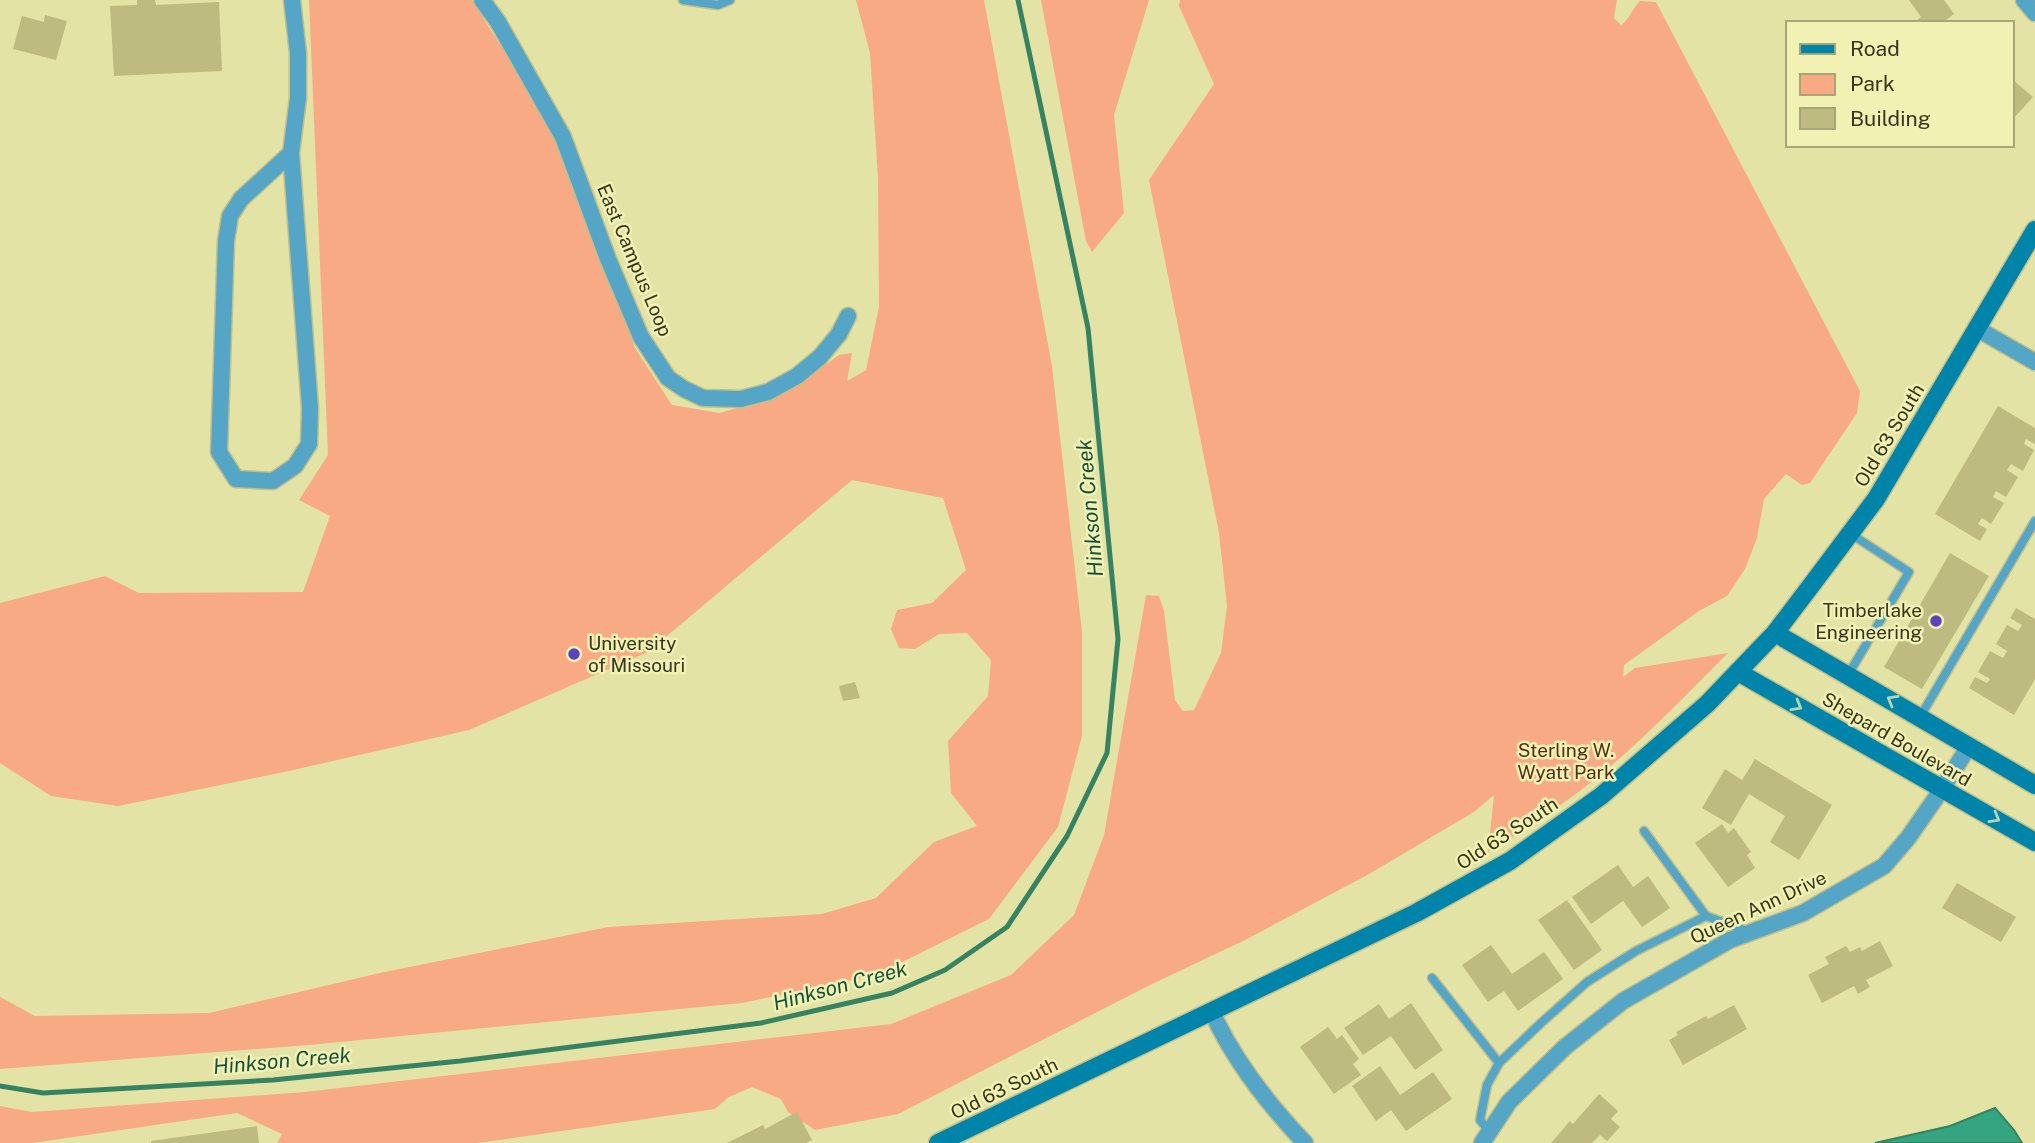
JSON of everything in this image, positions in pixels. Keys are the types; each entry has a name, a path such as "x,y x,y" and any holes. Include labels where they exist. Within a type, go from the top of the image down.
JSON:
{"main road":[{"name":"Old 63 South","path":"938,1143 1416,913 1510,861 1601,796 1707,704 1738,672 1775,633 1851,534 1875,499 2035,230"},
{"name":"Shepard Boulevard","path":"1775,633 2035,785"},
{"name":"Shepard Boulevard","path":"1738,672 2035,842"}],"street":[{"path":"291,153 241,199 230,216 226,241 219,452 236,479 273,481 295,466 309,444 310,408 291,153 298,98 298,53 292,0"},
{"name":"East Campus Loop","path":"482,0 498,22 564,136 608,259 641,337 668,378 684,390 703,398 741,399 768,392 797,376 820,357 839,334 848,316"},
{"path":"2024,0 2035,13"},
{"path":"1976,328 2035,362"},
{"name":"Queen Ann Drive","path":"1486,1137 1510,1102 1555,1056 1623,1001 1730,940 1803,913 1884,866 1908,838 1969,746"},
{"path":"1212,1012 1235,1057 1277,1113 1305,1143"}],"lane":[{"path":"683,0 718,5 730,0"},
{"path":"1920,717 2035,521"},
{"path":"1848,675 1909,572 1851,534"},
{"path":"1644,831 1706,916 1750,932"},
{"path":"1486,1137 1480,1120 1486,1085 1499,1063 1587,982 1636,951 1706,916"},
{"path":"1432,978 1499,1063"}],"green space":[{"path":"309,0 472,0 558,138 635,348 672,405 720,413 786,393 839,355 852,353 847,381 866,370 879,307 878,178 870,53 856,0 984,0 1052,366 1082,632 1082,736 1058,827 989,919 876,975 742,1003 309,1045 0,1069 0,997 35,1016 209,1013 380,973 608,927 822,914 876,898 934,842 977,826 951,793 948,741 988,696 991,660 967,633 939,634 915,649 899,648 891,629 897,610 932,603 966,570 943,498 852,480 648,652 469,730 118,806 51,796 0,763 0,603 105,576 139,593 303,592 330,516 299,500 328,455"},
{"path":"1041,0 1149,0 1114,115 1124,213 1092,252 1086,241"},
{"name":"Sterling W. Wyatt Park","path":"1180,0 1617,0 1614,18 1621,25 1640,1 1656,2 1860,391 1857,413 1810,483 1802,485 1786,474 1764,499 1757,538 1745,569 1727,596 1699,611 1624,665 1623,677 1635,668 1728,653 1665,716 1586,786 1488,852 1494,795 1474,812 1369,874 1245,940 1148,986 898,1114 815,1130 788,1112 781,1099 752,1087 729,1097 715,1109 478,1143 277,1143 282,1134 237,1113 33,1143 0,1143 0,1106 32,1112 305,1092 891,1024 1011,975 1074,915 1104,835 1146,595 1159,596 1164,611 1175,700 1183,711 1194,710 1221,653 1227,606 1219,533 1149,180 1214,84 1179,6"}],"shaded area":[{"path":"1995,1108 2022,1143 1875,1143 1950,1126"}],"building":[{"path":"137,0 155,0 156,5 219,2 222,71 114,76 110,6 137,5"},
{"path":"1909,0 1944,0 1954,14 1945,21 1916,21 1921,17"},
{"path":"45,15 67,21 56,60 13,49 22,16 44,22"},
{"path":"2014,81 2033,97 2014,118"},
{"path":"1998,406 2035,428 2035,444 2026,439 2024,444 2034,450 2023,471 2011,464 2007,470 2018,477 2006,497 1996,491 1993,497 2004,503 1991,524 1982,518 1978,524 1987,529 1980,541 1935,514"},
{"name":"Timberlake Engineering","path":"1950,553 1989,576 1922,689 1884,667"},
{"path":"2016,608 2035,619 2035,679 2014,715 1969,688 1975,677 1987,683 1990,679 1978,672 1990,651 2003,658 2007,651 1996,644 2007,625 2018,631 2022,625 2010,618"},
{"path":"855,682 860,698 843,701 839,686"},
{"path":"1755,759 1832,805 1799,860 1770,842 1785,816 1749,794 1731,825 1702,808 1725,769 1742,780"},
{"path":"1722,824 1728,833 1734,828 1751,852 1747,855 1755,868 1728,887 1695,843"},
{"path":"1618,865 1633,887 1648,876 1670,908 1642,927 1623,901 1591,924 1572,897"},
{"path":"1957,883 2016,917 2001,942 1942,908"},
{"path":"1567,900 1602,950 1574,970 1538,920"},
{"path":"1880,941 1893,966 1866,980 1870,987 1858,994 1854,986 1822,1003 1808,975 1829,964 1825,957 1846,946 1850,952 1860,947 1862,951"},
{"path":"1491,945 1512,974 1544,952 1563,979 1518,1011 1504,991 1488,1002 1462,965"},
{"path":"1411,1003 1443,1050 1415,1070 1391,1036 1363,1055 1344,1028 1379,1004 1389,1019"},
{"path":"1734,1005 1747,1029 1683,1065 1669,1040 1678,1035 1676,1032"},
{"path":"1328,1027 1337,1039 1342,1035 1359,1059 1353,1064 1361,1075 1334,1094 1300,1047"},
{"path":"1380,1066 1400,1095 1433,1072 1452,1099 1406,1131 1391,1110 1376,1121 1352,1086"},
{"path":"1599,1094 1618,1111 1611,1119 1620,1127 1607,1141 1600,1135 1592,1143 1551,1143 1570,1121 1573,1124"},
{"path":"797,1112 812,1140 806,1143 727,1143 763,1125 765,1129"},
{"path":"257,1126 259,1143 151,1143 151,1141"}],"waterway":[{"name":"Hinkson Creek","path":"0,1086 43,1093 273,1080 460,1061 761,1023 892,993 945,970 1007,927 1067,836 1107,753 1118,639 1088,328 1018,0"}],"place":[{"name":"Timberlake Engineering","path":"1936,621"},
{"name":"University of Missouri","path":"574,654"}]}
